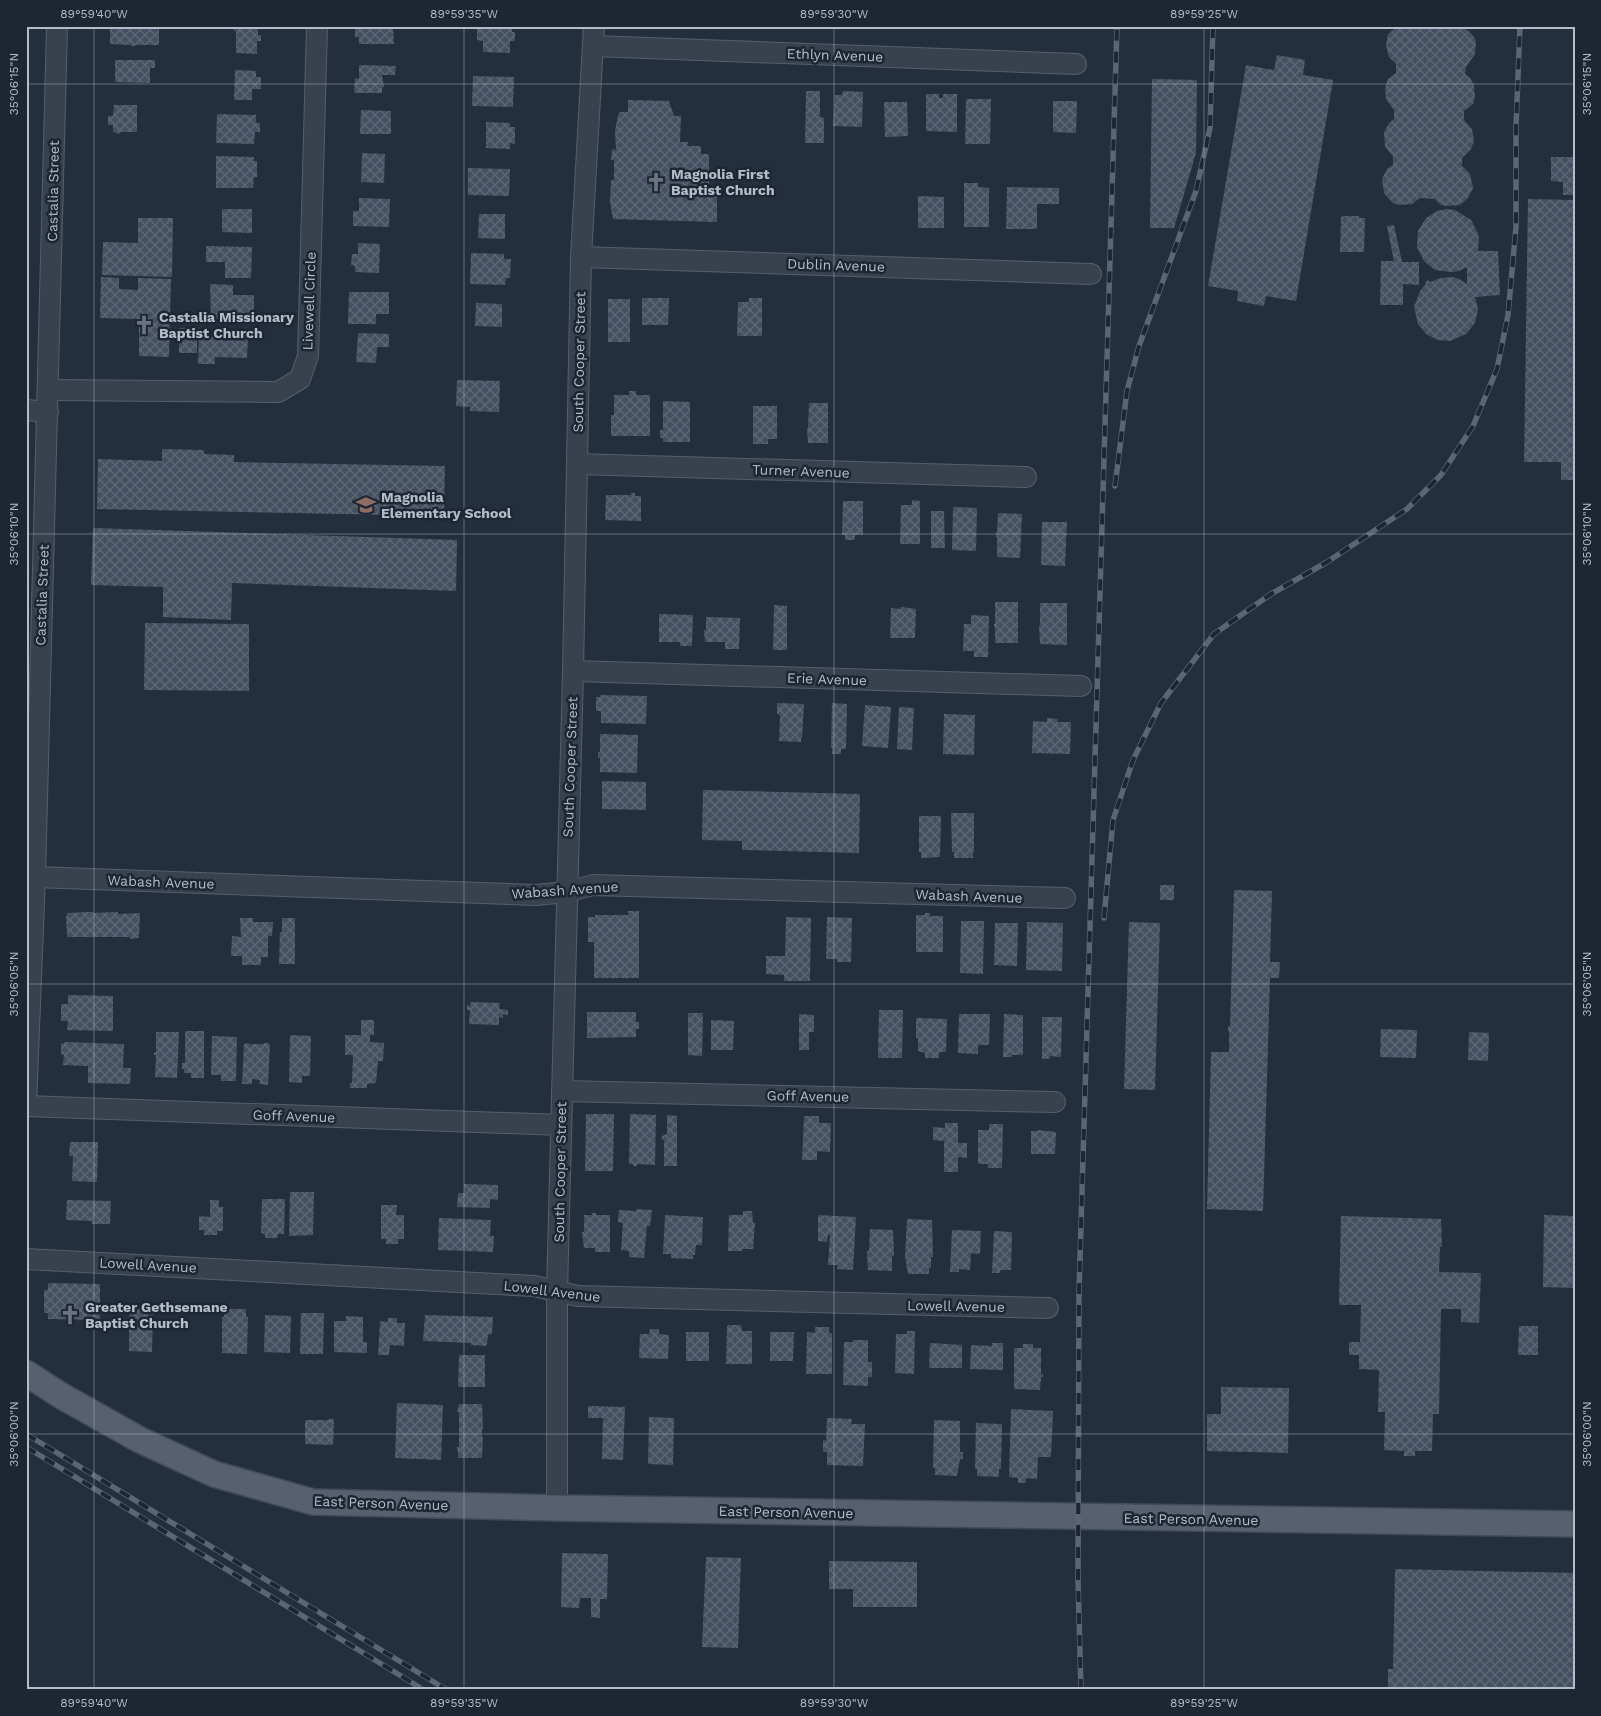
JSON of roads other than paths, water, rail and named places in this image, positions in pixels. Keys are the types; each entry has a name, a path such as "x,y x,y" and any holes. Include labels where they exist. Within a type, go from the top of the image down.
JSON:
{"main road":[{"name":"East Person Avenue","path":"26,1373 60,1395 140,1440 214,1474 313,1502 557,1508 1575,1524"}],"street":[{"name":"Castalia Street","path":"26,1105 30,904 35,877 57,26"},
{"name":"Livewell Circle","path":"48,390 278,392 300,379 308,356 317,26"},
{"name":"Ethlyn Avenue","path":"593,36 1076,64"},
{"name":"South Cooper Street","path":"557,1508 557,1292 573,671 581,257 593,36"},
{"name":"Dublin Avenue","path":"581,257 1091,274"},
{"path":"26,410 48,412"},
{"name":"Turner Avenue","path":"577,464 1026,477"},
{"name":"Erie Avenue","path":"573,671 1081,686"},
{"name":"Wabash Avenue","path":"35,877 536,894 567,892 593,885 1065,898"},
{"name":"Goff Avenue","path":"562,1091 1055,1102"},
{"name":"Goff Avenue","path":"26,1105 561,1125"},
{"name":"Lowell Avenue","path":"26,1259 529,1286 578,1296 1048,1308"}],"railway":[{"path":"1081,1690 1078,1579 1079,1292 1117,26"},
{"path":"1115,486 1127,391 1139,346 1196,191 1210,128 1213,26"},
{"path":"1104,918 1113,820 1133,760 1161,703 1214,634 1271,594 1327,562 1407,509 1441,475 1473,426 1497,369 1508,315 1516,227 1516,127 1520,26"},
{"path":"26,1434 447,1690"},
{"path":"26,1447 424,1690"}],"place":[{"name":"Magnolia First Baptist Church","path":"656,182"},
{"name":"Castalia Missionary Baptist Church","path":"144,325"},
{"name":"Magnolia Elementary School","path":"366,505"},
{"name":"Greater Gethsemane Baptist Church","path":"70,1315"}]}
